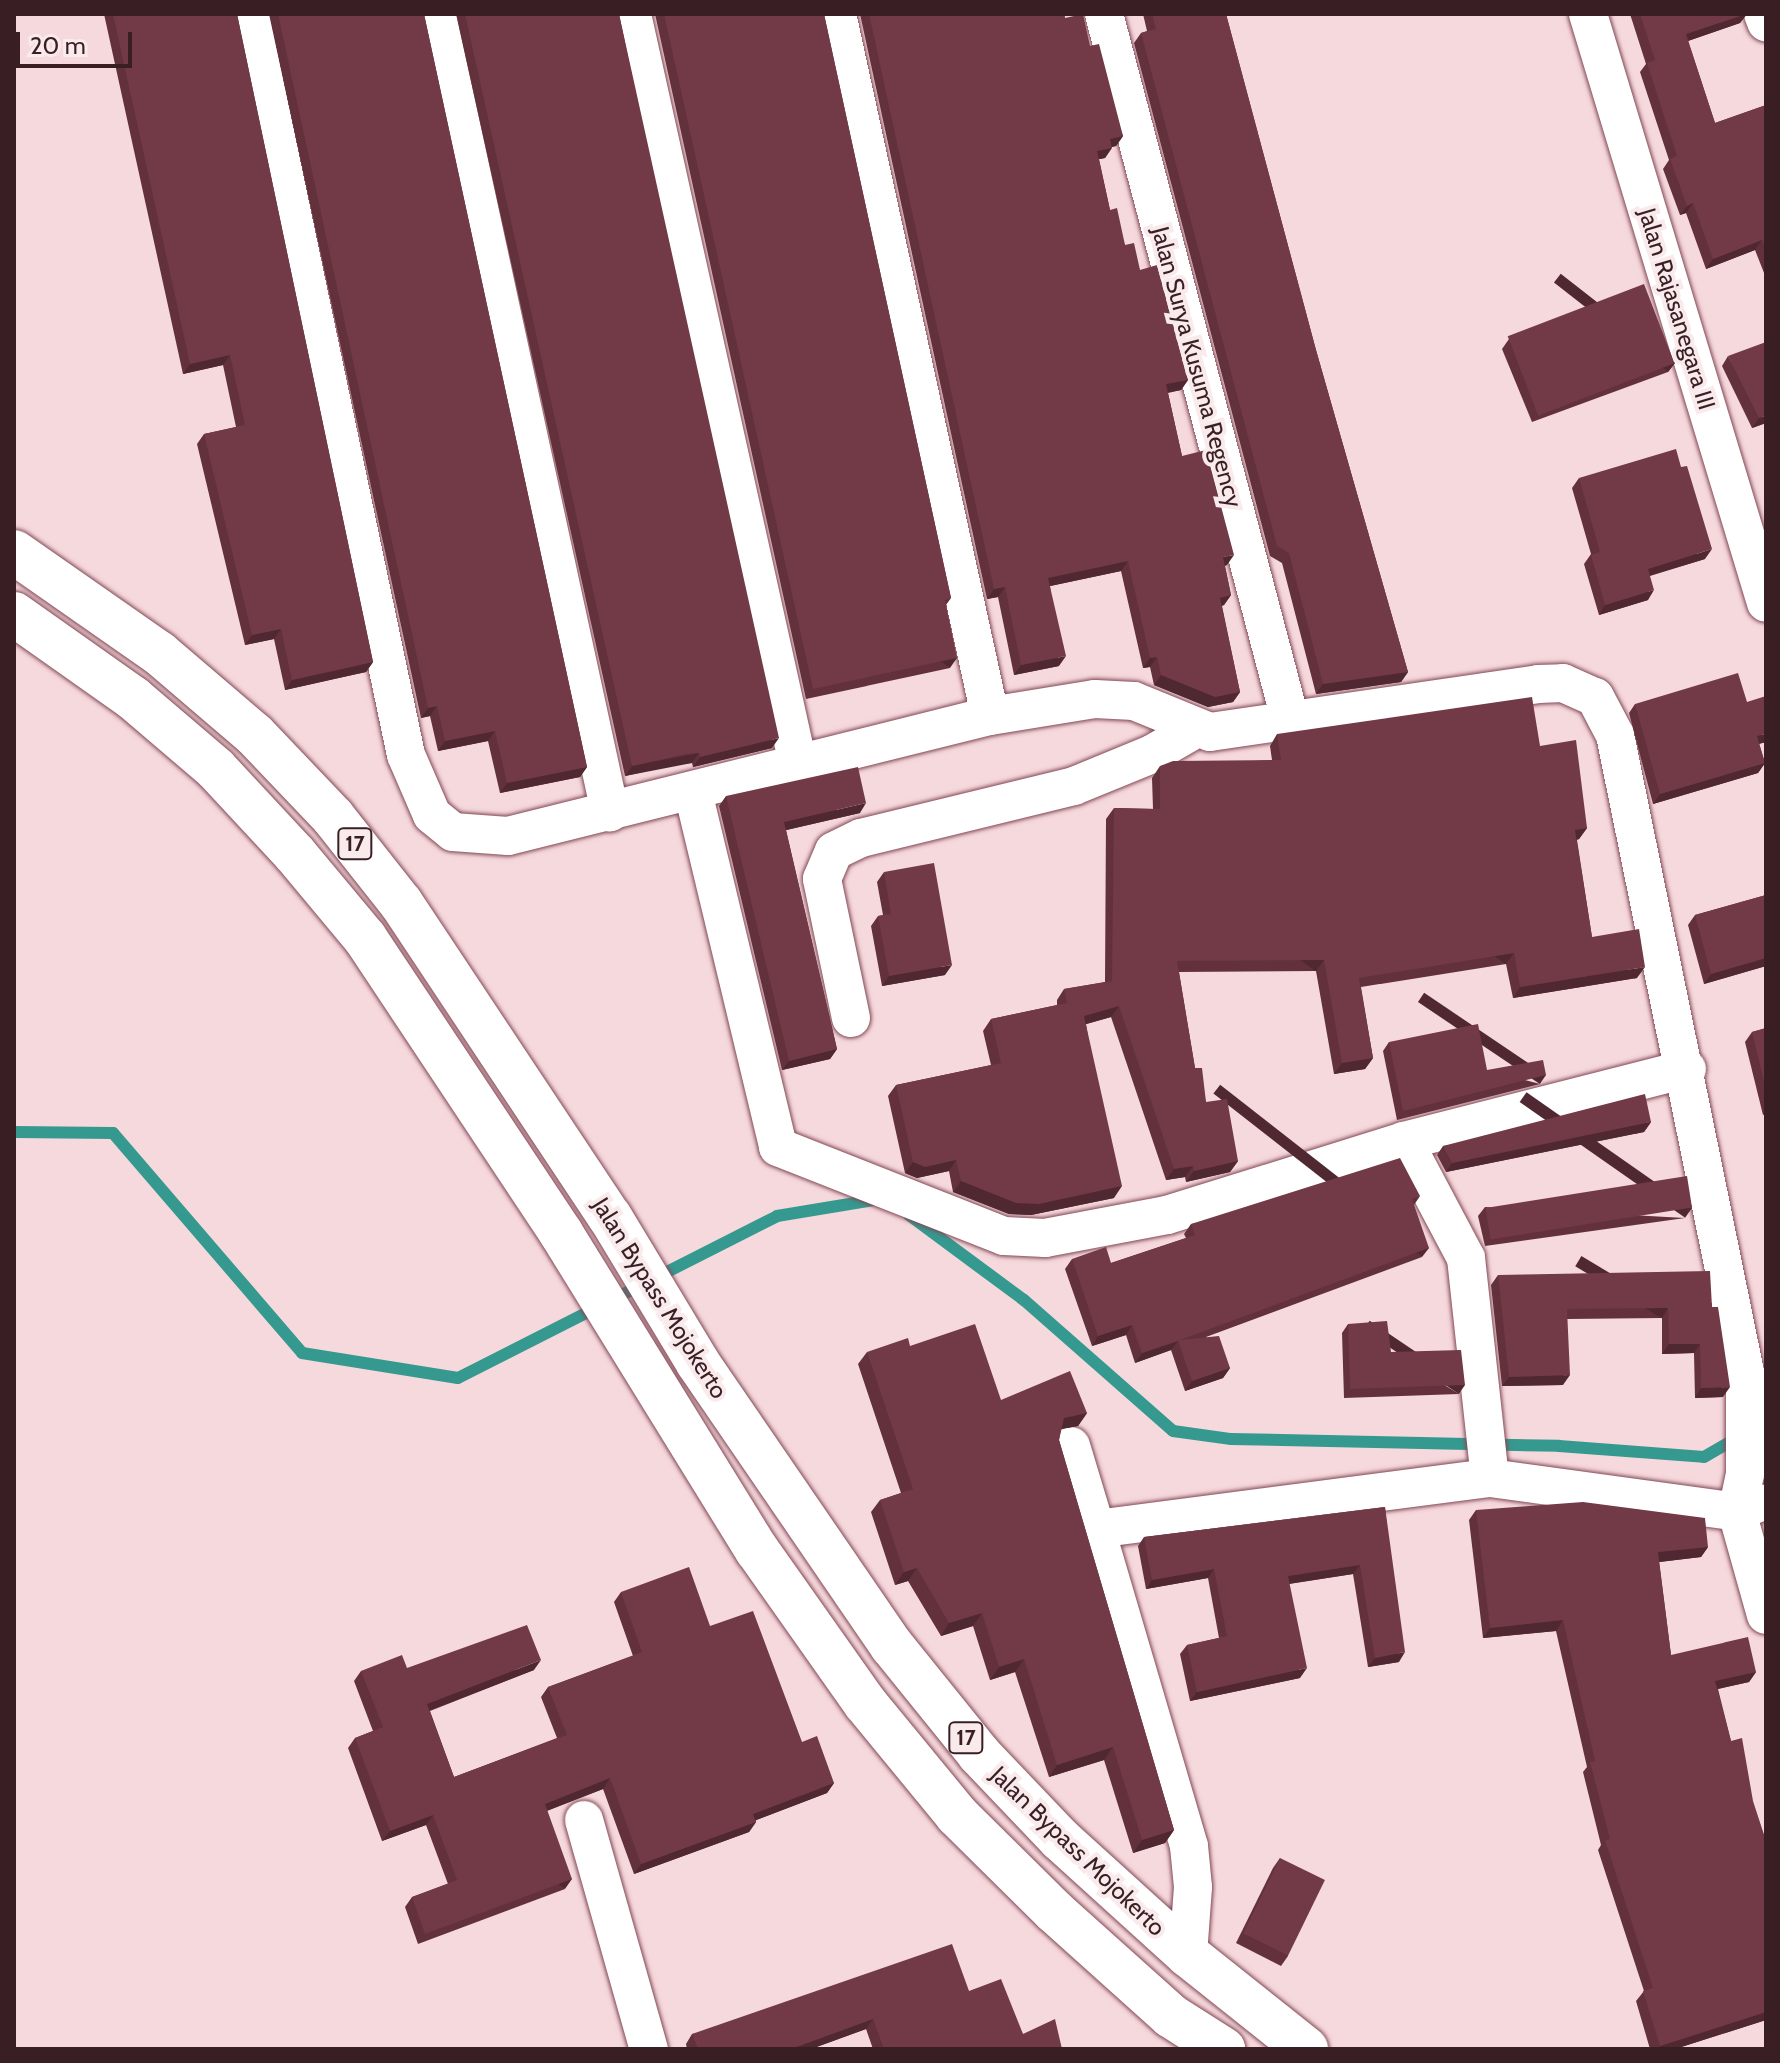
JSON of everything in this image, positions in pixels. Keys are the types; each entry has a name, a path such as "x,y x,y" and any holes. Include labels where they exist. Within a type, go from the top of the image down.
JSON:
{"highway":[{"name":"Jalan Bypass Mojokerto","path":"14,552 159,653 254,734 333,817 401,903 610,1217 698,1363 892,1646 979,1754 1060,1839 1188,1955 1306,2049"},
{"name":"Jalan Bypass Mojokerto","path":"14,614 133,698 204,758 295,854 365,938 561,1233 757,1550 865,1703 939,1793 1176,2032 1223,2049"}],"street":[{"path":"250,14 416,789 432,815 453,832 482,837 508,836 990,716 1116,698 1197,728 1226,731 1538,684 1563,683 1595,697 1615,735 1687,1069 1756,1363 1748,1418 1750,1496 1766,1615"},
{"path":"437,14 610,812"},
{"path":"632,14 798,764"},
{"path":"837,14 990,716"},
{"name":"Jalan Surya Kusuma Regency","path":"1104,14 1290,719"},
{"name":"Jalan Rajasanegara III","path":"1588,14 1758,547 1766,603"},
{"path":"1763,14 1766,22"},
{"path":"851,1018 822,879 834,851 861,838 1074,786 1152,754 1197,728"},
{"path":"693,792 778,1147 957,1221 1004,1236 1045,1238 1167,1215 1404,1141 1687,1069"},
{"path":"1404,1141 1466,1258 1485,1407 1489,1470"},
{"path":"1071,1446 1189,1846 1193,1887 1188,1955"},
{"path":"1096,1529 1489,1470 1750,1496"},
{"path":"584,1820 649,2049"}],"building":[{"path":"113,14 237,14 373,662 292,680 281,629 252,635 204,434 245,425 230,355 190,364"},
{"path":"278,14 424,14 587,767 507,783 495,731 445,741 437,706 428,708"},
{"path":"465,14 619,14 779,738 700,757 699,753 686,754 632,766"},
{"path":"664,14 824,14 951,598 945,600 957,658 813,689"},
{"path":"869,14 1064,14 1065,18 1083,14 1090,46 1099,44 1123,136 1110,139 1112,148 1097,151 1110,210 1117,208 1125,245 1134,243 1140,270 1157,265 1188,380 1166,384 1182,456 1206,450 1234,555 1223,557 1231,595 1220,598 1240,692 1215,697 1161,675 1157,657 1150,658 1128,561 1048,578 1066,656 1021,665 1005,587 994,589"},
{"path":"1152,14 1226,14 1316,350 1408,672 1323,684 1289,553 1277,546 1141,33 1156,29"},
{"path":"1640,14 1746,14 1686,34 1715,123 1766,105 1766,250 1762,240 1713,259 1693,203 1687,206 1670,159 1677,156 1647,63 1655,60"},
{"path":"1644,284 1674,363 1538,416 1508,336"},
{"path":"1766,342 1766,416 1759,418 1728,356"},
{"path":"1676,449 1681,467 1687,466 1712,549 1648,569 1654,590 1605,605 1591,555 1600,552 1579,478"},
{"path":"1738,673 1747,702 1766,696 1766,734 1757,736 1765,763 1660,794 1635,704"},
{"path":"1532,697 1540,746 1576,740 1587,828 1575,830 1592,937 1639,929 1645,967 1520,987 1514,953 1359,978 1373,1058 1342,1063 1324,960 1177,961 1195,1068 1202,1068 1206,1102 1227,1099 1238,1161 1194,1171 1193,1166 1174,1169 1119,1006 1084,1016 1122,1186 1039,1204 1016,1203 961,1181 956,1160 925,1167 913,1162 896,1085 1001,1063 991,1019 1067,1003 1064,989 1112,981 1114,808 1160,809 1160,766 1173,761 1281,760 1277,734"},
{"path":"858,767 866,803 784,822 837,1049 789,1061 726,796"},
{"path":"934,863 952,965 889,976 878,916 891,914 884,872"},
{"path":"1766,895 1766,958 1711,974 1695,915"},
{"path":"1478,1024 1487,1070 1543,1060 1546,1075 1403,1111 1389,1042"},
{"path":"1766,1028 1766,1090 1752,1032"},
{"path":"1645,1094 1651,1122 1452,1163 1443,1146"},
{"path":"1400,1158 1420,1196 1412,1199 1429,1248 1180,1340 1219,1336 1230,1368 1192,1381 1178,1341 1142,1353 1132,1325 1098,1336 1072,1259 1106,1247 1111,1263 1195,1235 1191,1224"},
{"path":"1687,1176 1692,1208 1491,1240 1486,1208"},
{"path":"1710,1271 1712,1307 1718,1307 1730,1387 1701,1388 1700,1344 1669,1344 1668,1308 1567,1309 1570,1375 1509,1377 1498,1275"},
{"path":"1387,1321 1391,1352 1461,1350 1465,1385 1350,1389 1348,1324"},
{"path":"975,1324 1001,1400 1070,1371 1087,1413 1064,1418 1059,1440 1174,1830 1142,1840 1113,1747 1057,1765 1024,1659 999,1667 982,1613 949,1623 917,1568 904,1572 880,1500 913,1489 867,1352 908,1338 910,1346"},
{"path":"1583,1502 1705,1518 1708,1547 1658,1552 1671,1655 1748,1637 1756,1672 1715,1681 1731,1741 1742,1738 1753,1801 1766,1841 1766,2012 1660,2046 1643,1991 1653,1988 1605,1840 1610,1839 1590,1762 1595,1761 1563,1620 1490,1628 1476,1510"},
{"path":"1385,1507 1405,1652 1375,1658 1360,1565 1288,1576 1307,1668 1197,1692 1187,1645 1227,1636 1214,1569 1152,1580 1144,1537"},
{"path":"689,1567 710,1626 753,1611 802,1742 817,1736 834,1783 753,1814 756,1822 641,1864 610,1778 545,1804 572,1879 425,1934 412,1897 457,1880 433,1815 390,1831 355,1738 383,1727 361,1671 402,1655 407,1668 527,1625 541,1660 427,1704 454,1777 567,1735 548,1687 642,1652 621,1592"},
{"path":"1280,1858 1325,1880 1288,1955 1243,1933"},
{"path":"952,1944 969,1991 1001,1979 1023,2034 1055,2019 1062,2049 884,2049 873,2019 791,2049 698,2049 692,2034"}],"waterway":[{"path":"14,1132 113,1133 302,1353 458,1378 777,1216 880,1199"},
{"path":"909,1215 1024,1300 1173,1431 1231,1439 1559,1446 1704,1457 1766,1421"}]}
